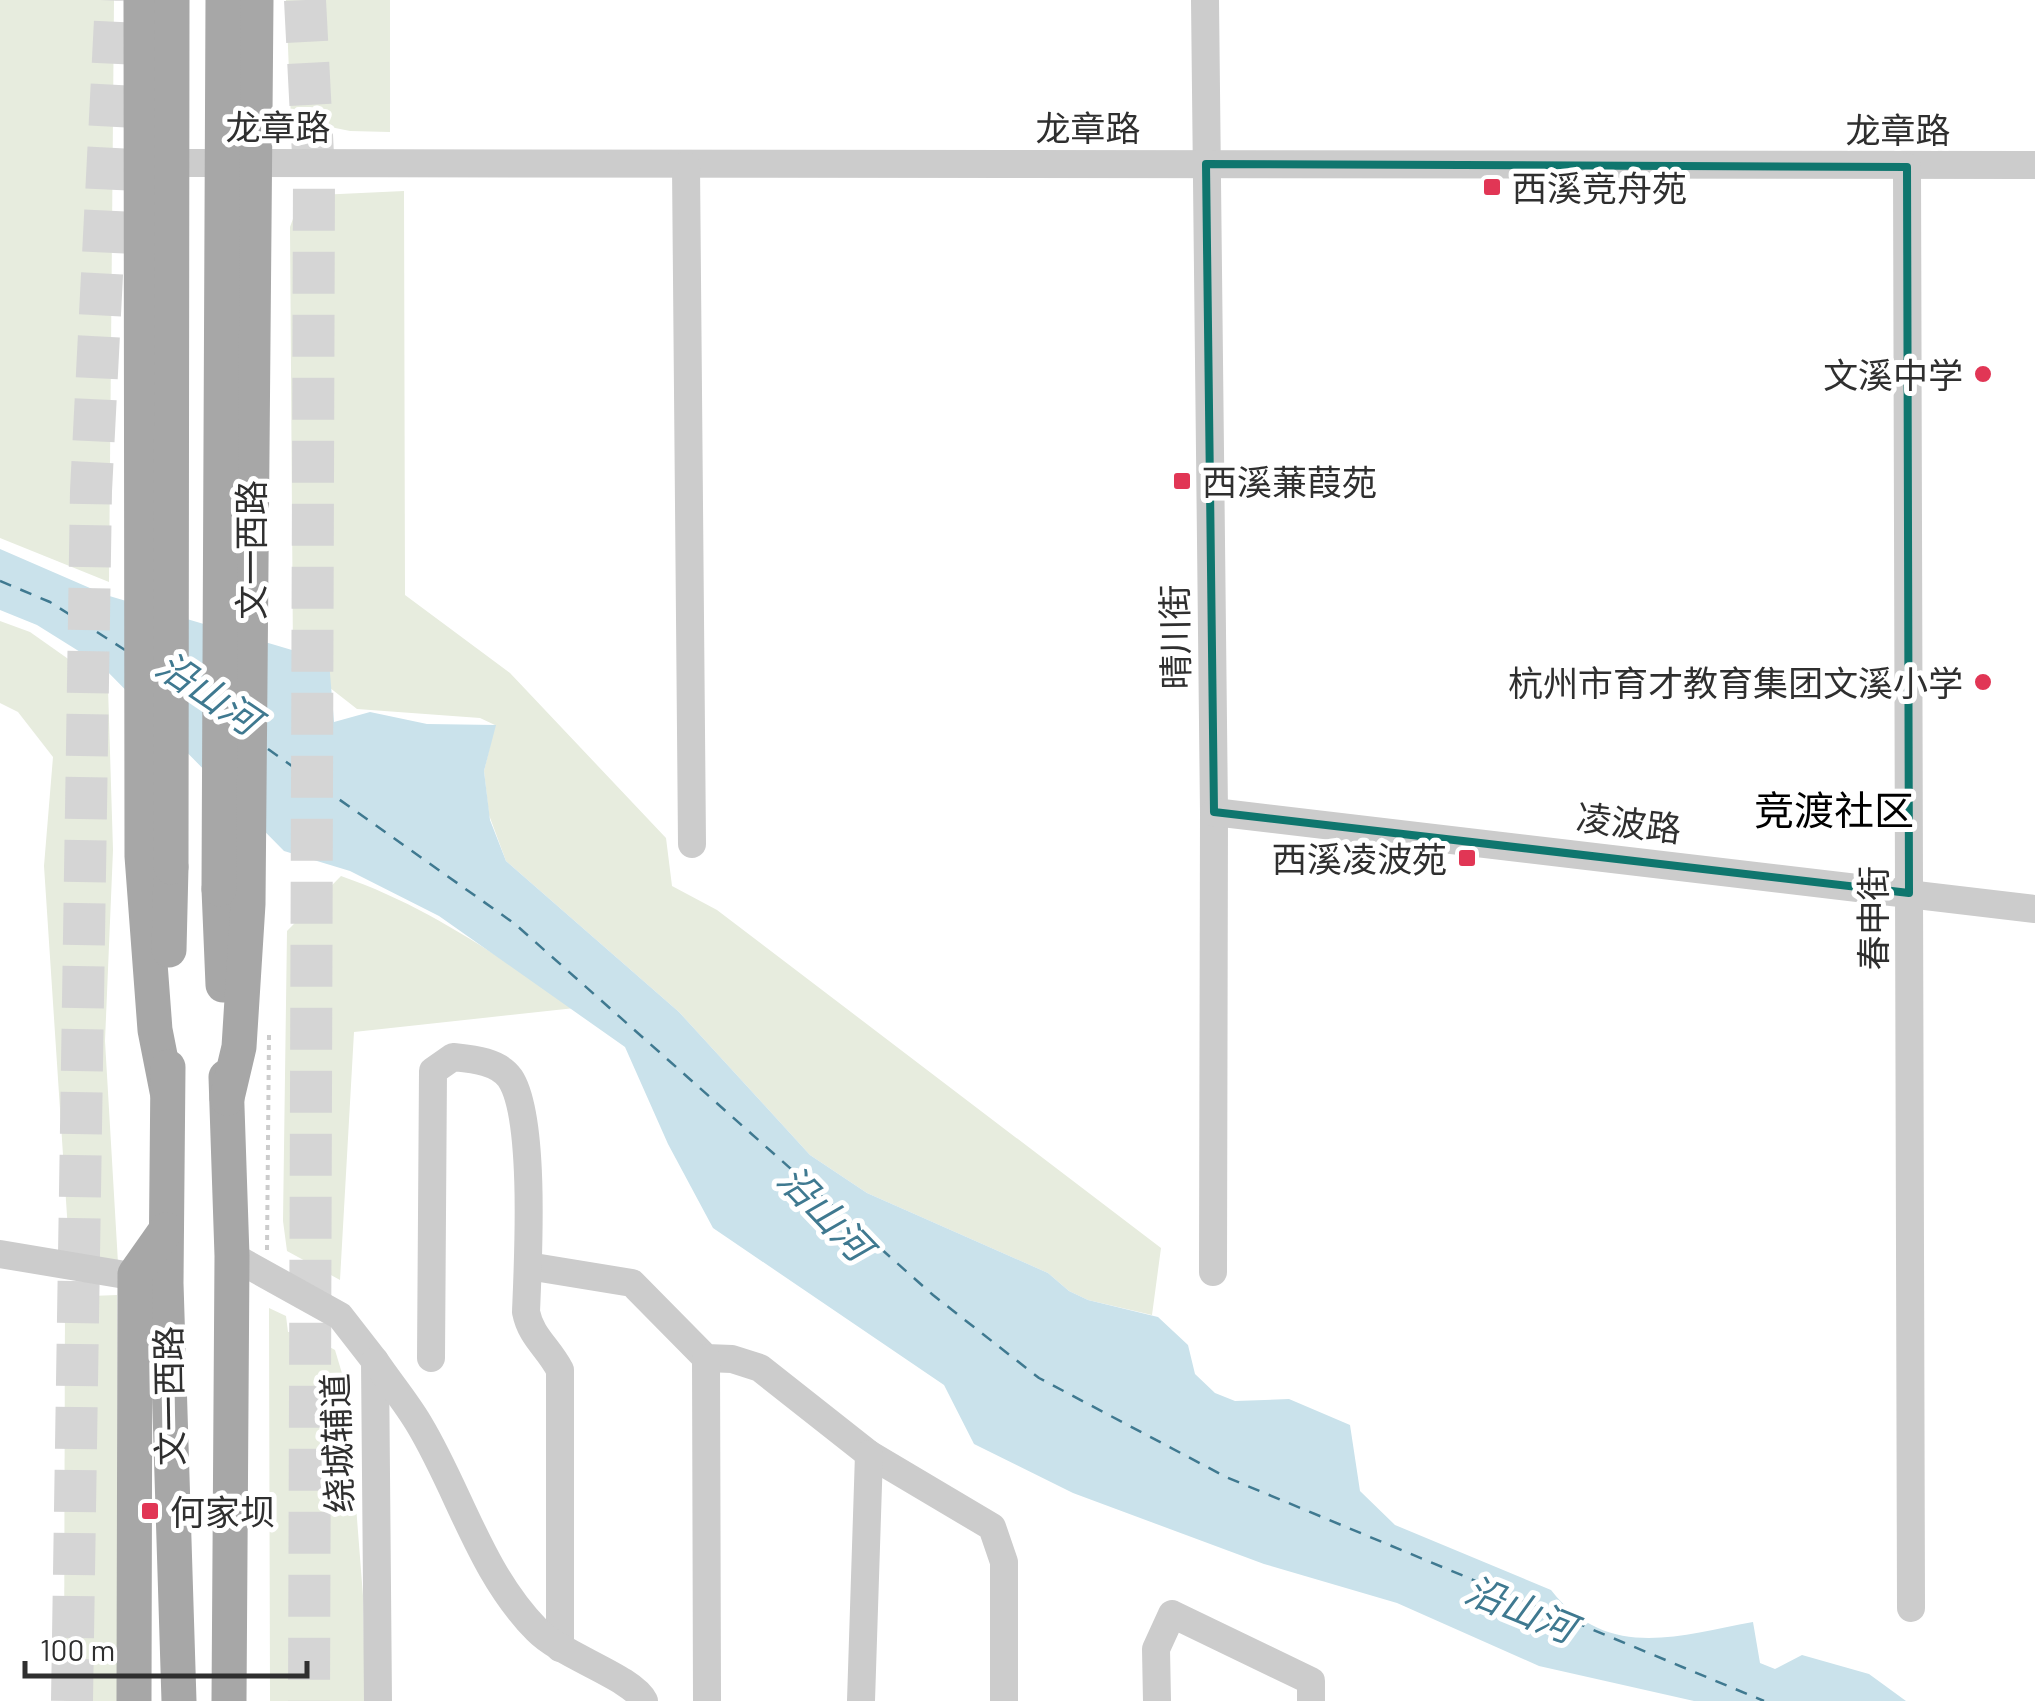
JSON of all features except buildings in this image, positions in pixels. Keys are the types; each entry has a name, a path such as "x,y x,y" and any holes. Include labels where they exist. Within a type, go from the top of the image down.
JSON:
{"main road":[{"name":"文一西路","path":"142,0 143,420 167,1091 166,1230 150,1279 180,1701"},
{"name":"文一西路","path":"156,862 172,0"},
{"name":"文一西路","path":"223,0 234,896"},
{"name":"文一西路","path":"236,1695 243,1264 227,1098 251,404 256,0"},
{"path":"236,1695 251,1596 243,1264"},
{"path":"134,1701 150,1279"}],"street":[{"name":"晴川街","path":"1205,0 1214,812 1213,1272"},
{"name":"龙章路","path":"141,162 2035,166"},
{"path":"686,166 692,844"},
{"name":"春申街","path":"1907,167 1911,1608"},
{"name":"凌波路","path":"1214,812 2035,909"},
{"path":"431,1358 433,1072 453,1057 480,1059 508,1076 524,1113 526,1312 530,1334 549,1349 560,1370 560,1648"},
{"path":"0,1254 150,1279"},
{"name":"绕城辅道","path":"243,1264 340,1316 374,1361 378,1701"},
{"path":"528,1266 632,1283 706,1358 732,1359 760,1368 868,1454 992,1526 1004,1562 1004,1701"},
{"path":"706,1358 707,1701"},
{"path":"374,1361 420,1424 512,1602 540,1634 620,1680 644,1701"},
{"path":"860,1701 868,1454"},
{"path":"1157,1701 1156,1649 1172,1614 1310,1682 1311,1701"}],"highlighted area":[{"path":"1206,164 1907,167 1909,893 1214,812"}],"shaded area":[{"path":"0,0 114,0 109,582 0,538"},
{"path":"286,0 390,0 390,132 350,131 291,119"},
{"path":"404,191 405,595 510,673 666,838 672,886 717,910 1161,1248 1152,1315 1088,1300 1069,1291 1048,1273 867,1193 810,1155 679,1012 506,861 489,815 484,771 495,725 480,718 357,709 293,659 290,227 298,205 318,195"},
{"path":"0,621 30,632 108,687 113,850 105,1041 118,1263 69,1246 44,866 53,757 18,712 0,703"},
{"path":"341,876 433,918 575,1008 354,1032 340,1280 287,1251 283,1221 287,931"},
{"path":"117,1295 117,1701 64,1701 65,1297"},
{"path":"269,1308 286,1316 288,1332 304,1333 335,1350 347,1390 363,1596 365,1701 270,1701"}],"water":[{"name":"沿山河","path":"0,549 106,595 329,661 334,722 370,712 427,724 496,725 484,771 490,820 506,861 679,1012 810,1155 867,1193 1048,1273 1069,1291 1088,1300 1158,1317 1188,1345 1195,1374 1215,1393 1235,1401 1289,1399 1350,1425 1360,1491 1395,1525 1551,1590 1595,1627 1644,1638 1753,1622 1760,1663 1775,1669 1802,1655 1869,1674 1906,1701 1694,1701 1539,1666 1397,1603 1264,1564 1073,1493 974,1444 944,1385 713,1228 668,1144 625,1047 439,916 350,871 284,851 101,665 37,625 0,610"}],"ferry route":[{"path":"0,581 50,602 125,650"},
{"path":"189,695 203,704"},
{"path":"268,749 515,924 933,1295 1039,1378 1226,1477 1764,1701"}],"tunnel":[{"path":"72,1701 91,491 116,0"},
{"path":"305,0 314,174 309,1701"}],"place":[{"name":"西溪竞舟苑","path":"1492,187"},
{"name":"文溪中学","path":"1983,374"},
{"name":"西溪蒹葭苑","path":"1182,481"},
{"name":"杭州市育才教育集团文溪小学","path":"1983,682"},
{"name":"西溪凌波苑","path":"1467,858"},
{"name":"何家坝","path":"150,1511"}],"district":[{"name":"竞渡社区","path":"1834,809"}]}
